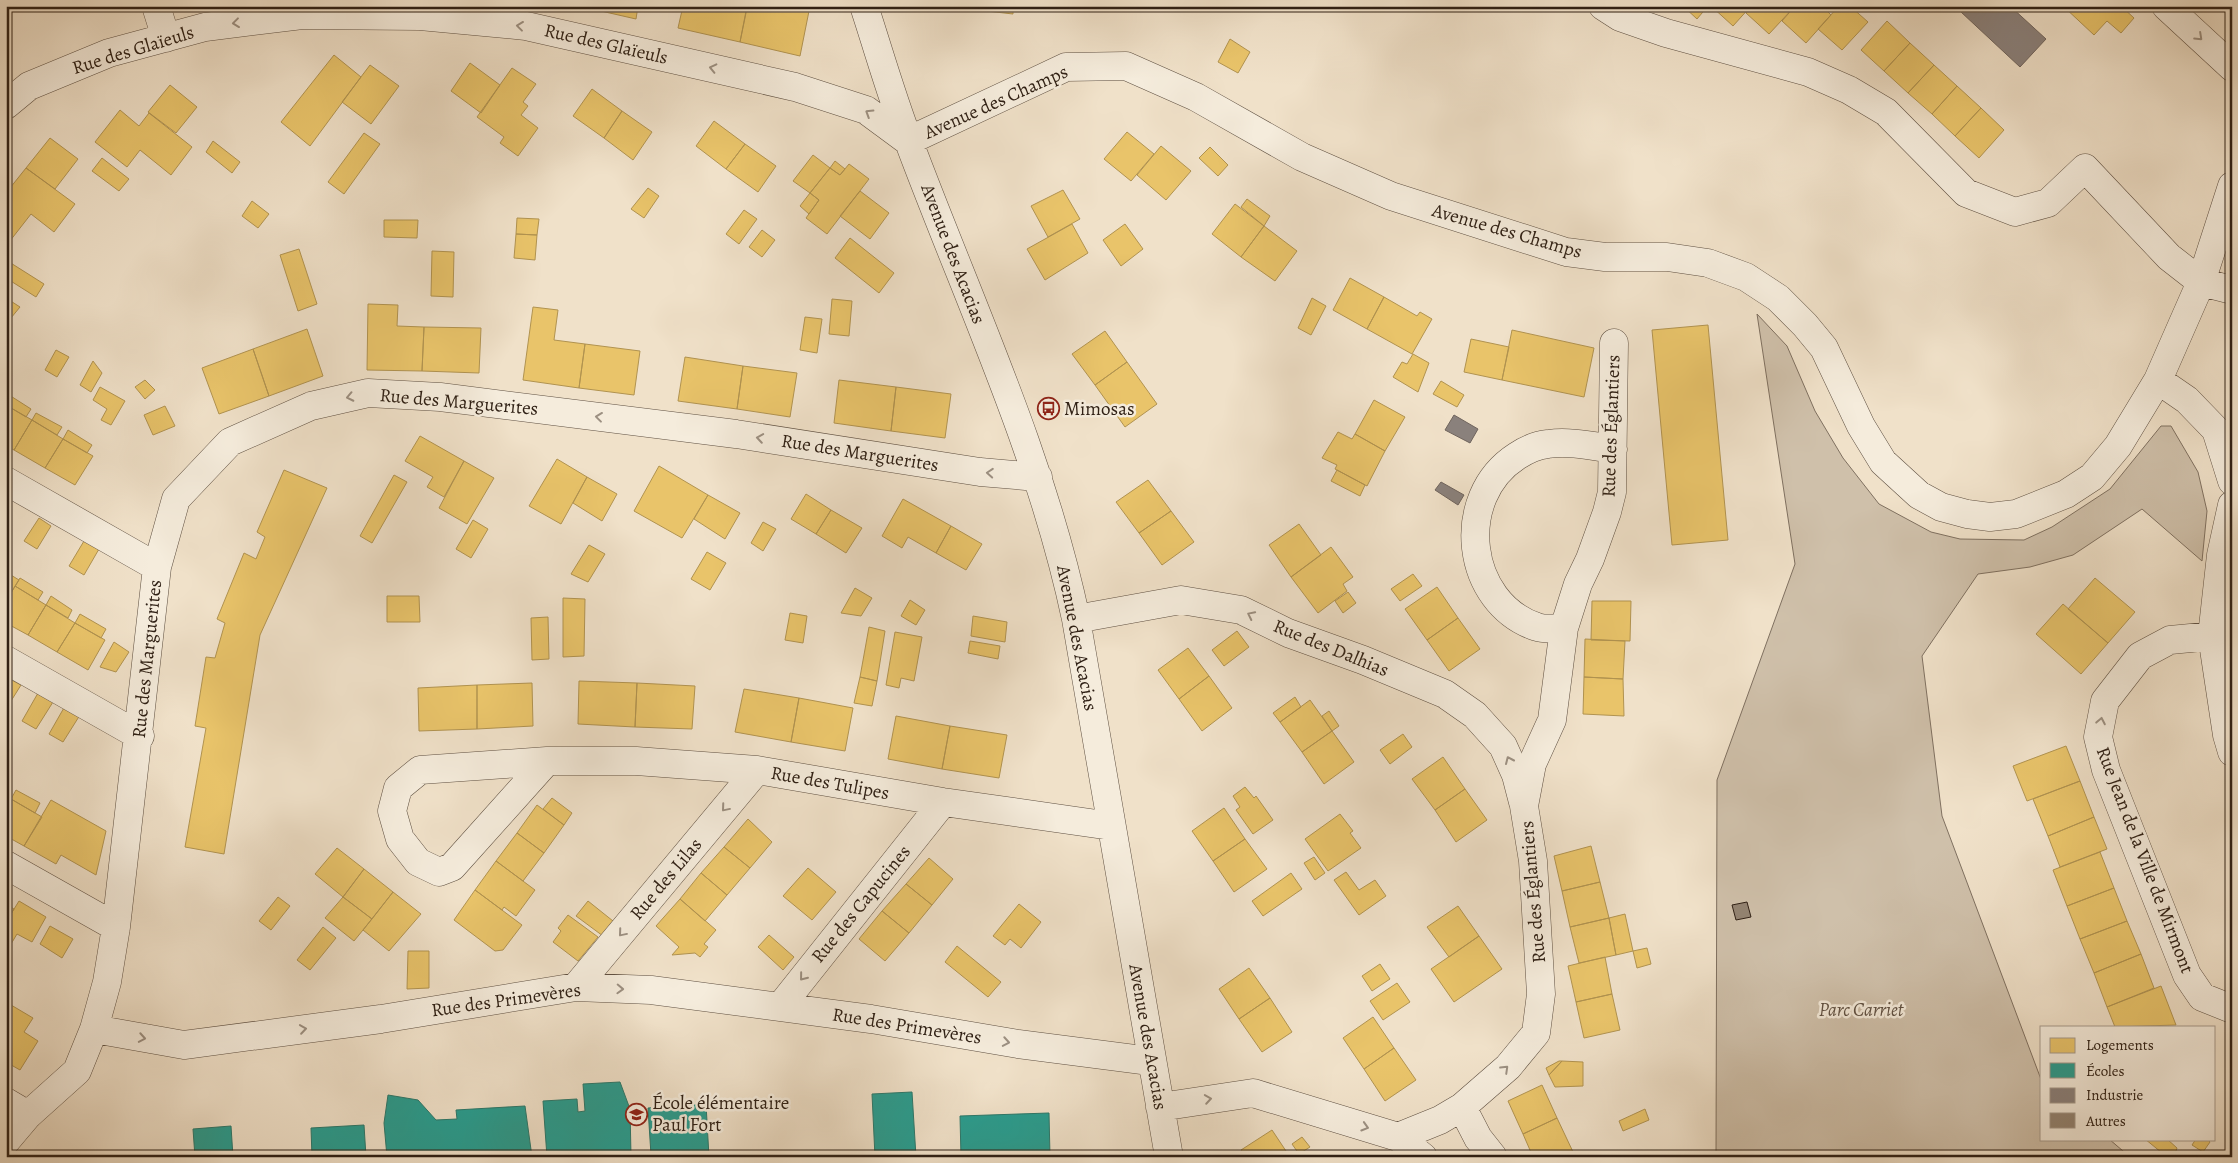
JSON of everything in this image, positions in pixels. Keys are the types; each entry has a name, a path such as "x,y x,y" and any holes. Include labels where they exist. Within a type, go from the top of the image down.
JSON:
{"street":[{"path":"156,6 166,38"},
{"name":"Avenue des Acacias","path":"864,6 908,141 1038,477 1065,567 1076,619 1150,1061 1169,1157"},
{"path":"1603,6 1620,18 1808,72 1849,90 1886,112 1966,193 2015,212 2048,203 2085,168 2169,257 2201,282 2232,290"},
{"path":"2166,6 2232,67"},
{"name":"Rue des Glaïeuls","path":"6,105 29,86 109,53 205,27 302,14 420,16 526,26 795,87 866,110 908,141"},
{"name":"Avenue des Champs","path":"908,141 1066,67 1126,66 1196,97 1302,157 1391,196 1566,252 1605,256 1667,257 1708,263 1746,277 1778,298 1805,325 1824,348 1861,426 1883,462 1919,495 1941,507 1967,514 1990,517 2016,514 2066,494 2092,477 2118,446 2158,380 2201,282 2232,186"},
{"name":"Rue des Églantiers","path":"1398,1137 1440,1120 1462,1107 1508,1067 1536,1033 1541,994 1532,861 1524,806 1532,764 1552,720 1564,628 1578,584 1590,559 1607,512 1612,492 1614,343"},
{"path":"2158,380 2187,400 2216,430 2232,481"},
{"name":"Rue des Marguerites","path":"94,1029 107,982 116,927 140,736 157,567 176,498 230,442 311,406 368,394 440,397 726,433 980,472 1038,477"},
{"path":"1564,628 1539,628 1515,616 1486,584 1475,546 1475,525 1480,499 1499,468 1524,451 1547,444 1574,444 1613,449"},
{"path":"6,481 157,567"},
{"path":"2232,505 2221,556 2212,636 2226,689 2227,735 2232,752"},
{"name":"Rue des Dalhias","path":"1076,619 1181,600 1241,610 1288,633 1372,664 1445,694 1475,715 1503,746 1516,775 1524,806"},
{"name":"Rue Jean de la Ville de Mirmont","path":"2212,636 2170,640 2140,656 2105,701 2098,737 2106,770 2187,975 2202,997 2232,1009"},
{"path":"6,660 140,736"},
{"name":"Rue des Tulipes","path":"547,761 452,867 439,872 418,862 400,839 392,811 398,788 420,770 547,761 636,761 756,770 943,802 1111,826"},
{"name":"Rue des Lilas","path":"576,987 756,770"},
{"name":"Rue des Capucines","path":"780,1007 943,802"},
{"path":"6,865 116,927"},
{"name":"Rue des Primevères","path":"94,1029 184,1045 381,1019 576,987 651,990 871,1019 1018,1044 1150,1061"},
{"path":"6,1141 17,1108 77,1071 94,1029"},
{"path":"1160,1107 1253,1093 1398,1137 1423,1157"},
{"path":"1462,1107 1478,1138 1493,1157"}],"green space":[{"name":"Parc Carriet","path":"1757,314 1787,346 1815,411 1843,458 1879,504 1931,532 1960,539 2024,540 2052,527 2110,489 2161,426 2171,426 2198,472 2207,511 2202,561 2142,509 2073,555 2030,567 1978,574 1922,656 1942,816 2040,1077 2040,1140 2110,1140 2130,1157 1716,1157 1717,780 1795,564"}],"building: Logements":[{"path":"579,6 638,6 636,19"},
{"path":"683,6 744,6 747,8 740,42 678,28"},
{"path":"747,6 810,6 800,56 740,42"},
{"path":"970,6 1013,6 1013,14 969,9"},
{"path":"1683,6 1708,6 1697,19"},
{"path":"1711,6 1751,6 1733,26"},
{"path":"1751,6 1795,6 1769,34 1746,13"},
{"path":"1795,6 1822,6 1831,15 1806,43 1782,21"},
{"path":"1839,6 1850,6 1868,22 1842,50 1818,29"},
{"path":"2063,6 2121,6 2134,18 2121,33 2107,21 2094,35"},
{"path":"1887,21 1910,43 1884,71 1861,50"},
{"path":"1230,39 1250,52 1238,73 1218,62"},
{"path":"1910,43 1934,65 1908,93 1884,71"},
{"path":"334,55 361,77 310,146 281,122"},
{"path":"470,63 500,85 481,113 451,91"},
{"path":"370,65 399,86 371,124 342,102"},
{"path":"1934,65 1957,86 1932,114 1908,93"},
{"path":"512,68 536,84 523,102 528,106 521,115 538,128 518,156 500,143 504,137 477,117"},
{"path":"170,85 197,107 176,133 148,112"},
{"path":"1957,86 1981,108 1955,136 1932,114"},
{"path":"592,89 622,111 604,138 573,116"},
{"path":"1981,108 2004,130 1979,158 1955,136"},
{"path":"120,110 139,126 149,113 192,147 171,175 140,150 127,167 95,142"},
{"path":"622,111 652,132 633,160 604,138"},
{"path":"714,121 745,144 726,169 696,146"},
{"path":"1127,132 1154,154 1131,181 1104,159"},
{"path":"364,133 380,144 344,194 328,182"},
{"path":"50,138 78,159 55,189 26,168"},
{"path":"213,141 240,162 232,173 206,152"},
{"path":"745,144 776,166 758,192 726,169"},
{"path":"1161,146 1191,171 1166,200 1137,175"},
{"path":"1210,147 1228,165 1218,176 1199,158"},
{"path":"813,155 830,168 810,193 793,181"},
{"path":"102,158 129,179 119,191 92,171"},
{"path":"835,161 845,169 840,175 830,168"},
{"path":"849,164 869,179 827,234 806,218 819,200 810,193 830,168 840,175"},
{"path":"26,168 75,204 54,232 31,214 6,246 6,193"},
{"path":"648,188 659,196 644,218 631,209"},
{"path":"1063,190 1080,219 1048,237 1031,206"},
{"path":"860,191 889,213 870,239 840,216"},
{"path":"810,193 819,200 809,214 800,206"},
{"path":"1247,199 1270,216 1264,226 1241,207"},
{"path":"252,201 269,214 258,228 242,216"},
{"path":"1235,204 1264,226 1241,257 1212,234"},
{"path":"744,210 757,219 739,244 726,234"},
{"path":"517,218 539,219 537,235 516,234"},
{"path":"384,220 418,220 417,238 384,237"},
{"path":"1072,224 1088,253 1045,280 1027,249"},
{"path":"1125,224 1143,249 1121,266 1103,240"},
{"path":"1264,226 1297,251 1275,281 1241,257"},
{"path":"762,230 775,240 762,257 749,247"},
{"path":"516,234 537,235 535,260 514,258"},
{"path":"850,238 894,273 879,293 835,258"},
{"path":"299,249 317,304 298,311 280,255"},
{"path":"432,251 454,252 453,297 431,296"},
{"path":"6,260 44,284 36,297 6,278"},
{"path":"1350,278 1384,297 1367,329 1333,310"},
{"path":"1384,297 1417,316 1420,312 1432,319 1412,354 1367,329"},
{"path":"6,298 20,307 6,324"},
{"path":"1312,298 1326,306 1311,335 1298,328"},
{"path":"832,299 852,301 849,336 829,334"},
{"path":"368,304 398,305 397,326 424,327 422,371 367,370"},
{"path":"533,307 558,310 554,340 585,344 579,388 523,380"},
{"path":"805,317 822,319 817,353 800,350"},
{"path":"1708,325 1728,540 1672,545 1652,330"},
{"path":"424,327 481,328 479,373 422,371"},
{"path":"307,329 323,376 269,396 253,349"},
{"path":"1512,330 1594,348 1584,397 1502,380"},
{"path":"1105,331 1127,362 1095,385 1072,354"},
{"path":"1471,339 1509,347 1502,380 1464,372"},
{"path":"585,344 640,351 634,395 579,388"},
{"path":"253,349 269,396 219,414 202,368"},
{"path":"56,350 69,357 57,377 45,370"},
{"path":"1413,354 1429,363 1418,392 1393,377 1402,362 1407,364"},
{"path":"685,357 743,366 737,409 678,401"},
{"path":"93,361 102,373 91,392 80,385"},
{"path":"1127,362 1157,404 1125,427 1095,385"},
{"path":"743,366 797,373 790,417 737,409"},
{"path":"145,380 155,390 145,399 135,387"},
{"path":"839,380 896,387 891,431 834,423"},
{"path":"1441,381 1464,395 1457,407 1433,394"},
{"path":"100,387 125,401 111,425 101,420 107,409 93,400"},
{"path":"896,387 951,394 945,438 891,431"},
{"path":"6,393 31,409 26,417 6,405"},
{"path":"1374,400 1405,417 1385,451 1355,434"},
{"path":"6,405 32,420 14,450 6,446"},
{"path":"165,406 175,426 153,435 144,415"},
{"path":"36,413 62,427 57,435 32,420"},
{"path":"32,420 63,439 45,468 14,450"},
{"path":"68,430 92,445 87,453 63,439"},
{"path":"1338,432 1352,439 1355,434 1385,451 1367,486 1335,469 1337,465 1322,458"},
{"path":"420,436 464,461 444,497 427,487 433,477 405,461"},
{"path":"63,439 93,456 75,485 45,468"},
{"path":"557,459 587,477 561,524 529,506"},
{"path":"464,461 494,478 467,524 439,508"},
{"path":"659,466 708,495 682,538 634,511"},
{"path":"284,470 327,488 260,635 224,854 185,847 206,728 195,726 206,657 215,658 225,623 217,619 244,553 256,559 265,537 257,532"},
{"path":"1337,470 1365,485 1360,496 1331,481"},
{"path":"394,475 407,482 372,543 360,536"},
{"path":"587,477 617,494 602,521 573,503"},
{"path":"1148,480 1171,511 1139,533 1116,502"},
{"path":"806,494 831,510 816,534 791,519"},
{"path":"708,495 740,513 725,539 694,519"},
{"path":"903,499 951,526 936,553 908,537 902,548 882,536"},
{"path":"831,510 862,528 846,553 816,534"},
{"path":"1171,511 1194,542 1162,565 1139,533"},
{"path":"39,518 51,526 37,549 24,541"},
{"path":"473,520 488,529 471,558 456,549"},
{"path":"763,522 776,529 763,551 751,543"},
{"path":"1299,524 1321,555 1291,577 1269,545"},
{"path":"951,526 982,544 966,570 936,553"},
{"path":"84,541 99,549 84,575 69,566"},
{"path":"589,545 605,554 588,582 571,574"},
{"path":"1331,547 1353,577 1343,584 1347,591 1318,613 1291,577"},
{"path":"707,552 726,563 710,590 691,579"},
{"path":"6,572 19,580 6,601"},
{"path":"1413,574 1422,586 1400,601 1391,589"},
{"path":"20,578 43,592 38,600 15,586"},
{"path":"2095,578 2135,612 2108,643 2068,609"},
{"path":"15,586 46,605 28,635 6,623 6,601"},
{"path":"1437,587 1458,618 1427,640 1405,609"},
{"path":"855,588 872,598 861,616 841,613"},
{"path":"1348,592 1356,603 1343,613 1335,601"},
{"path":"51,596 72,610 68,618 46,605"},
{"path":"387,596 419,596 420,622 387,622"},
{"path":"563,598 585,599 584,656 563,657"},
{"path":"910,600 925,610 916,625 901,616"},
{"path":"1592,601 1631,601 1630,641 1591,640"},
{"path":"2063,604 2108,643 2081,674 2036,634"},
{"path":"46,605 75,623 57,652 28,635"},
{"path":"790,613 807,616 803,643 785,640"},
{"path":"80,614 106,629 101,638 75,623"},
{"path":"973,616 1007,622 1005,642 971,636"},
{"path":"548,617 549,659 532,660 531,618"},
{"path":"1458,618 1480,649 1449,671 1427,640"},
{"path":"75,623 105,640 88,670 57,652"},
{"path":"869,627 885,631 877,681 860,677"},
{"path":"1237,631 1249,647 1224,666 1212,650"},
{"path":"895,632 922,637 914,681 901,678 899,688 886,685"},
{"path":"1585,639 1625,641 1623,679 1584,677"},
{"path":"970,641 1000,646 998,659 968,653"},
{"path":"114,642 129,652 116,672 100,667"},
{"path":"1188,648 1209,676 1179,699 1158,670"},
{"path":"1209,676 1232,708 1202,731 1179,699"},
{"path":"6,677 21,685 6,709"},
{"path":"860,677 877,681 872,706 854,703"},
{"path":"1584,677 1623,679 1624,716 1583,714"},
{"path":"579,681 637,683 635,727 578,724"},
{"path":"532,683 533,726 477,729 477,685"},
{"path":"637,683 695,686 692,729 635,727"},
{"path":"477,685 477,729 419,731 418,688"},
{"path":"744,689 799,698 791,742 735,732"},
{"path":"38,693 53,702 36,729 22,721"},
{"path":"1295,697 1301,707 1280,722 1273,713"},
{"path":"799,698 853,708 845,751 791,742"},
{"path":"1310,700 1332,731 1302,752 1280,722"},
{"path":"65,706 80,715 63,742 49,734"},
{"path":"1329,711 1339,726 1332,731 1322,716"},
{"path":"896,716 950,726 942,769 888,759"},
{"path":"950,726 1007,735 999,778 942,769"},
{"path":"1332,731 1354,762 1324,784 1302,752"},
{"path":"1403,734 1412,747 1390,764 1380,750"},
{"path":"2066,746 2080,781 2027,801 2013,766"},
{"path":"1443,757 1465,789 1435,810 1412,779"},
{"path":"2080,781 2094,817 2048,836 2033,799"},
{"path":"1245,787 1254,798 1256,796 1273,820 1253,834 1236,810 1240,807 1233,796"},
{"path":"1465,789 1487,820 1456,842 1435,810"},
{"path":"16,790 40,803 35,813 11,799"},
{"path":"552,798 572,813 564,825 543,809"},
{"path":"11,799 42,817 24,846 6,836 6,807"},
{"path":"51,800 106,831 96,875 61,855 56,864 24,846"},
{"path":"537,805 564,825 544,853 517,833"},
{"path":"1224,808 1245,839 1213,861 1192,831"},
{"path":"1340,814 1353,831 1350,833 1361,848 1328,871 1305,839"},
{"path":"2094,817 2107,849 2060,867 2048,836"},
{"path":"748,819 772,842 750,868 724,847"},
{"path":"517,833 544,853 523,881 496,861"},
{"path":"1245,839 1267,869 1234,892 1213,861"},
{"path":"1591,846 1600,882 1562,891 1554,856"},
{"path":"724,847 750,868 727,895 701,873"},
{"path":"337,848 364,869 343,897 315,874"},
{"path":"2100,852 2114,888 2067,906 2053,870"},
{"path":"1314,857 1325,873 1315,880 1304,863"},
{"path":"929,858 953,879 932,905 906,884"},
{"path":"496,861 535,890 516,916 504,907 502,910 475,890"},
{"path":"808,868 836,892 812,920 783,896"},
{"path":"364,869 393,892 372,919 343,897"},
{"path":"1346,872 1359,890 1375,880 1386,896 1359,915 1334,880"},
{"path":"701,873 727,895 705,921 680,899"},
{"path":"1291,873 1302,889 1263,916 1252,901"},
{"path":"1600,882 1609,918 1570,927 1562,891"},
{"path":"906,884 932,905 909,933 882,911"},
{"path":"2114,888 2127,921 2080,939 2067,906"},
{"path":"475,890 522,925 503,950 495,951 454,920"},
{"path":"393,892 421,914 389,951 363,930"},
{"path":"278,897 290,906 271,930 259,921"},
{"path":"343,897 372,919 354,941 325,918"},
{"path":"680,899 716,930 704,944 708,947 700,957 695,953 672,955 679,947 656,926"},
{"path":"19,901 46,917 32,942 17,934 11,944 6,942 6,922"},
{"path":"588,901 613,921 603,936 576,916"},
{"path":"6,904 14,909 6,922"},
{"path":"1019,904 1041,922 1021,948 1010,939 1005,945 993,936"},
{"path":"1458,906 1479,936 1449,957 1427,927"},
{"path":"882,911 909,933 885,961 859,939"},
{"path":"1625,914 1633,951 1616,955 1609,918"},
{"path":"568,915 598,937 578,961 553,942 561,931 558,928"},
{"path":"1609,918 1616,955 1579,963 1570,927"},
{"path":"2127,921 2141,954 2094,973 2080,939"},
{"path":"50,926 73,939 62,958 40,944"},
{"path":"323,927 336,938 310,970 297,960"},
{"path":"769,935 794,957 783,970 758,947"},
{"path":"1479,936 1502,969 1454,1002 1431,969"},
{"path":"957,946 1001,982 988,997 945,962"},
{"path":"1647,948 1651,964 1637,968 1633,951"},
{"path":"408,951 429,951 429,988 407,989"},
{"path":"2141,954 2154,988 2107,1007 2094,973"},
{"path":"1605,957 1612,994 1576,1002 1568,966"},
{"path":"1380,964 1390,979 1372,991 1362,976"},
{"path":"1249,968 1270,998 1239,1019 1219,989"},
{"path":"1397,983 1410,1002 1383,1020 1370,1001"},
{"path":"2161,986 2176,1025 2115,1026 2107,1007"},
{"path":"1612,994 1620,1030 1584,1038 1576,1002"},
{"path":"1270,998 1292,1032 1262,1052 1239,1019"},
{"path":"6,1002 33,1018 24,1032 38,1041 20,1070 6,1062"},
{"path":"1373,1017 1394,1048 1364,1069 1343,1038"},
{"path":"1394,1048 1416,1080 1385,1101 1364,1069"},
{"path":"1562,1061 1549,1075 1546,1068"},
{"path":"1562,1061 1583,1062 1583,1086 1555,1087 1549,1075"},
{"path":"1542,1085 1557,1118 1523,1134 1508,1101"},
{"path":"1645,1109 1649,1120 1623,1131 1619,1121"},
{"path":"1557,1118 1574,1154 1568,1157 1533,1157 1523,1134"},
{"path":"1272,1130 1290,1157 1246,1157 1241,1150"},
{"path":"1302,1137 1310,1147 1299,1154 1292,1144"},
{"path":"2146,1140 2168,1140 2177,1148 2174,1157 2167,1157"},
{"path":"2195,1140 2208,1140 2210,1142 2203,1152 2192,1145"}],"building: Écoles":[{"path":"620,1082 630,1109 631,1156 651,1155 648,1108 706,1104 709,1157 547,1157 543,1101 577,1099 578,1112 585,1111 583,1084"},
{"path":"912,1092 916,1157 875,1157 872,1094"},
{"path":"388,1095 418,1100 436,1120 457,1119 456,1110 525,1106 532,1157 387,1157 384,1123"},
{"path":"1049,1113 1050,1157 961,1157 960,1116"},
{"path":"364,1125 366,1157 312,1157 311,1128"},
{"path":"231,1126 233,1157 195,1157 193,1129"}],"building: Industrie":[{"path":"1966,6 2010,6 2046,39 2020,67 1961,12"},
{"path":"1454,415 1478,429 1470,443 1445,430"},
{"path":"1441,482 1464,495 1458,505 1435,490"}],"building: Autres":[{"path":"1747,902 1751,917 1736,920 1732,905"}],"place":[{"name":"Mimosas","path":"1048,409"},
{"name":"École élémentaire Paul Fort","path":"636,1114"}]}
